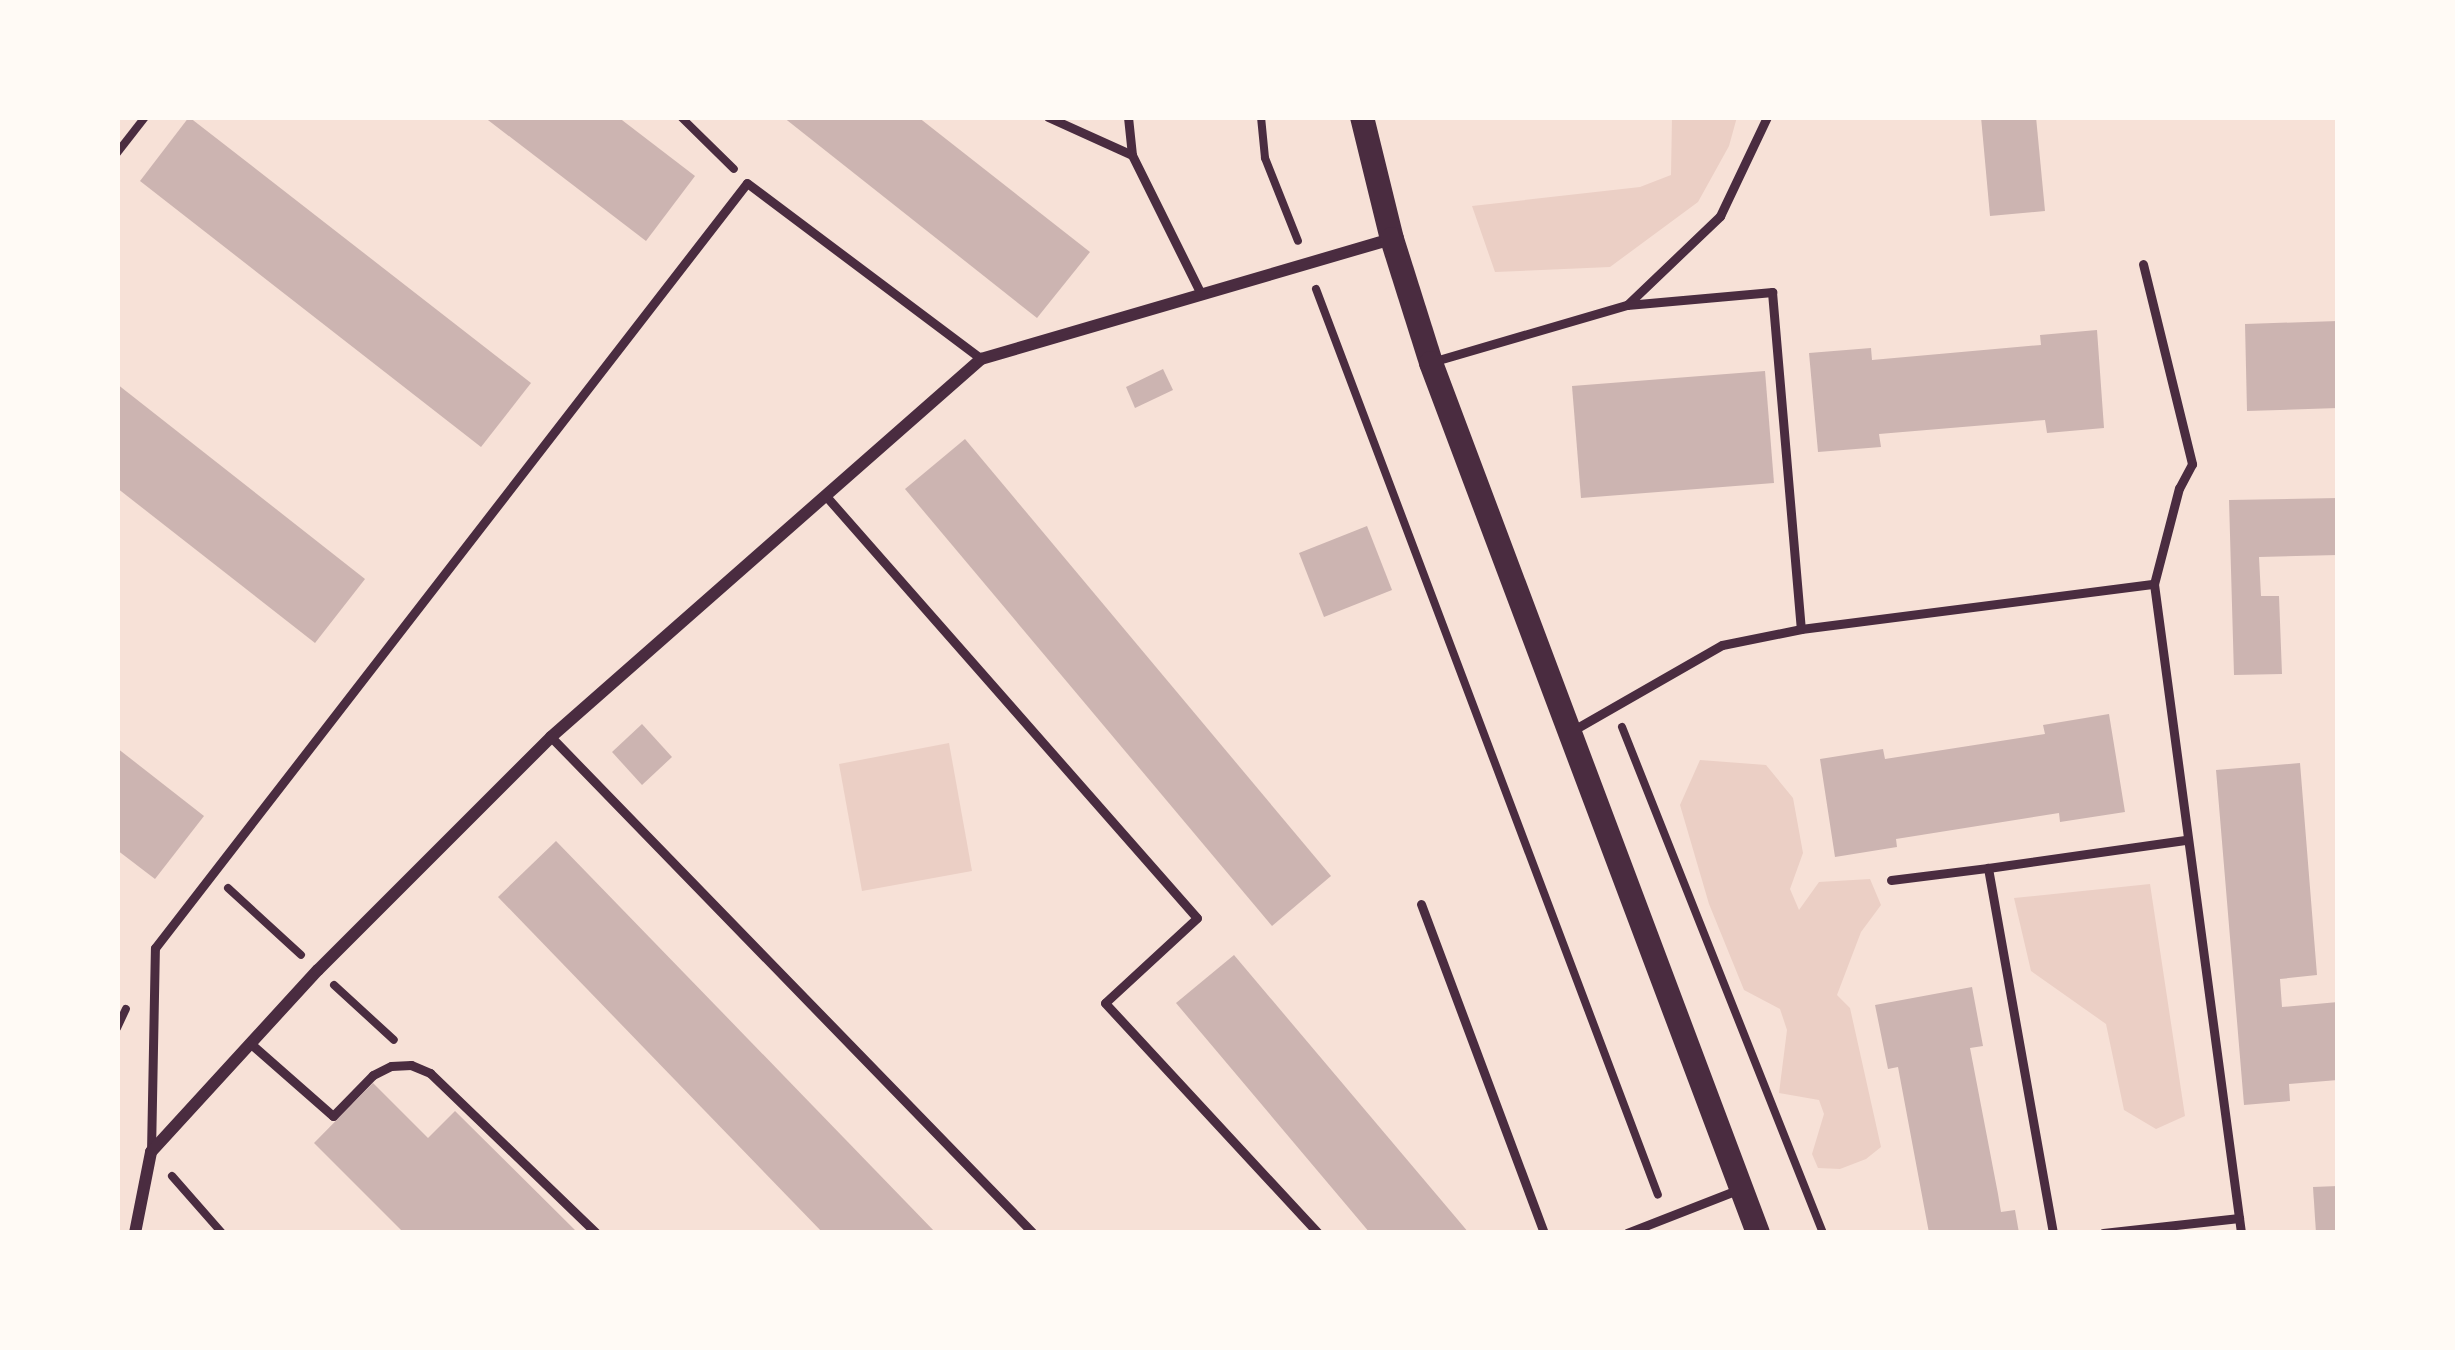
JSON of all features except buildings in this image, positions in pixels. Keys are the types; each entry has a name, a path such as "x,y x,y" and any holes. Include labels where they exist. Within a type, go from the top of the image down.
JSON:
{"main road":[{"path":"1362,117 1392,239 1431,362 1758,1233"}],"street":[{"path":"135,1233 151,1152 251,1044 551,737 981,359 1392,239"}],"lane":[{"path":"1048,117 1132,155"},
{"path":"1128,117 1132,155 1200,292"},
{"path":"1627,304 1720,216 1767,117"},
{"path":"151,1152 155,948 748,183 981,359"},
{"path":"2143,264 2192,464 2180,488 2154,584 2242,1233"},
{"path":"1431,362 1627,304 1772,292 1801,629"},
{"path":"825,495 1197,918 1105,1003 1318,1233"},
{"path":"1570,732 1722,645 1801,629 2154,584"},
{"path":"551,737 1033,1233"},
{"path":"1892,880 2186,840"},
{"path":"1988,868 2054,1233"},
{"path":"1421,904 1544,1233"},
{"path":"251,1044 333,1116 373,1076 391,1066 411,1065 430,1073 596,1233"},
{"path":"1628,1233 1741,1189"},
{"path":"2103,1233 2239,1218"}],"path":[{"path":"117,153 145,117"},
{"path":"1261,117 1265,158 1666,1218"},
{"path":"685,119 748,183"},
{"path":"1615,707 1823,1233"},
{"path":"151,1152 222,1233"}],"shaded area":[{"path":"1672,117 1737,117 1729,146 1698,202 1610,267 1495,272 1472,206 1640,187 1671,175"},
{"path":"949,743 972,871 862,891 839,764"},
{"path":"1700,760 1766,765 1793,798 1803,853 1790,889 1799,910 1819,882 1870,879 1881,905 1861,932 1837,995 1850,1008 1881,1147 1840,1169 1818,1168 1812,1154 1824,1114 1819,1100 1779,1093 1787,1030 1780,1009 1744,990 1709,904 1680,805"},
{"path":"2150,884 2185,1116 2156,1129 2124,1110 2106,1024 2031,971 2014,898"}]}
